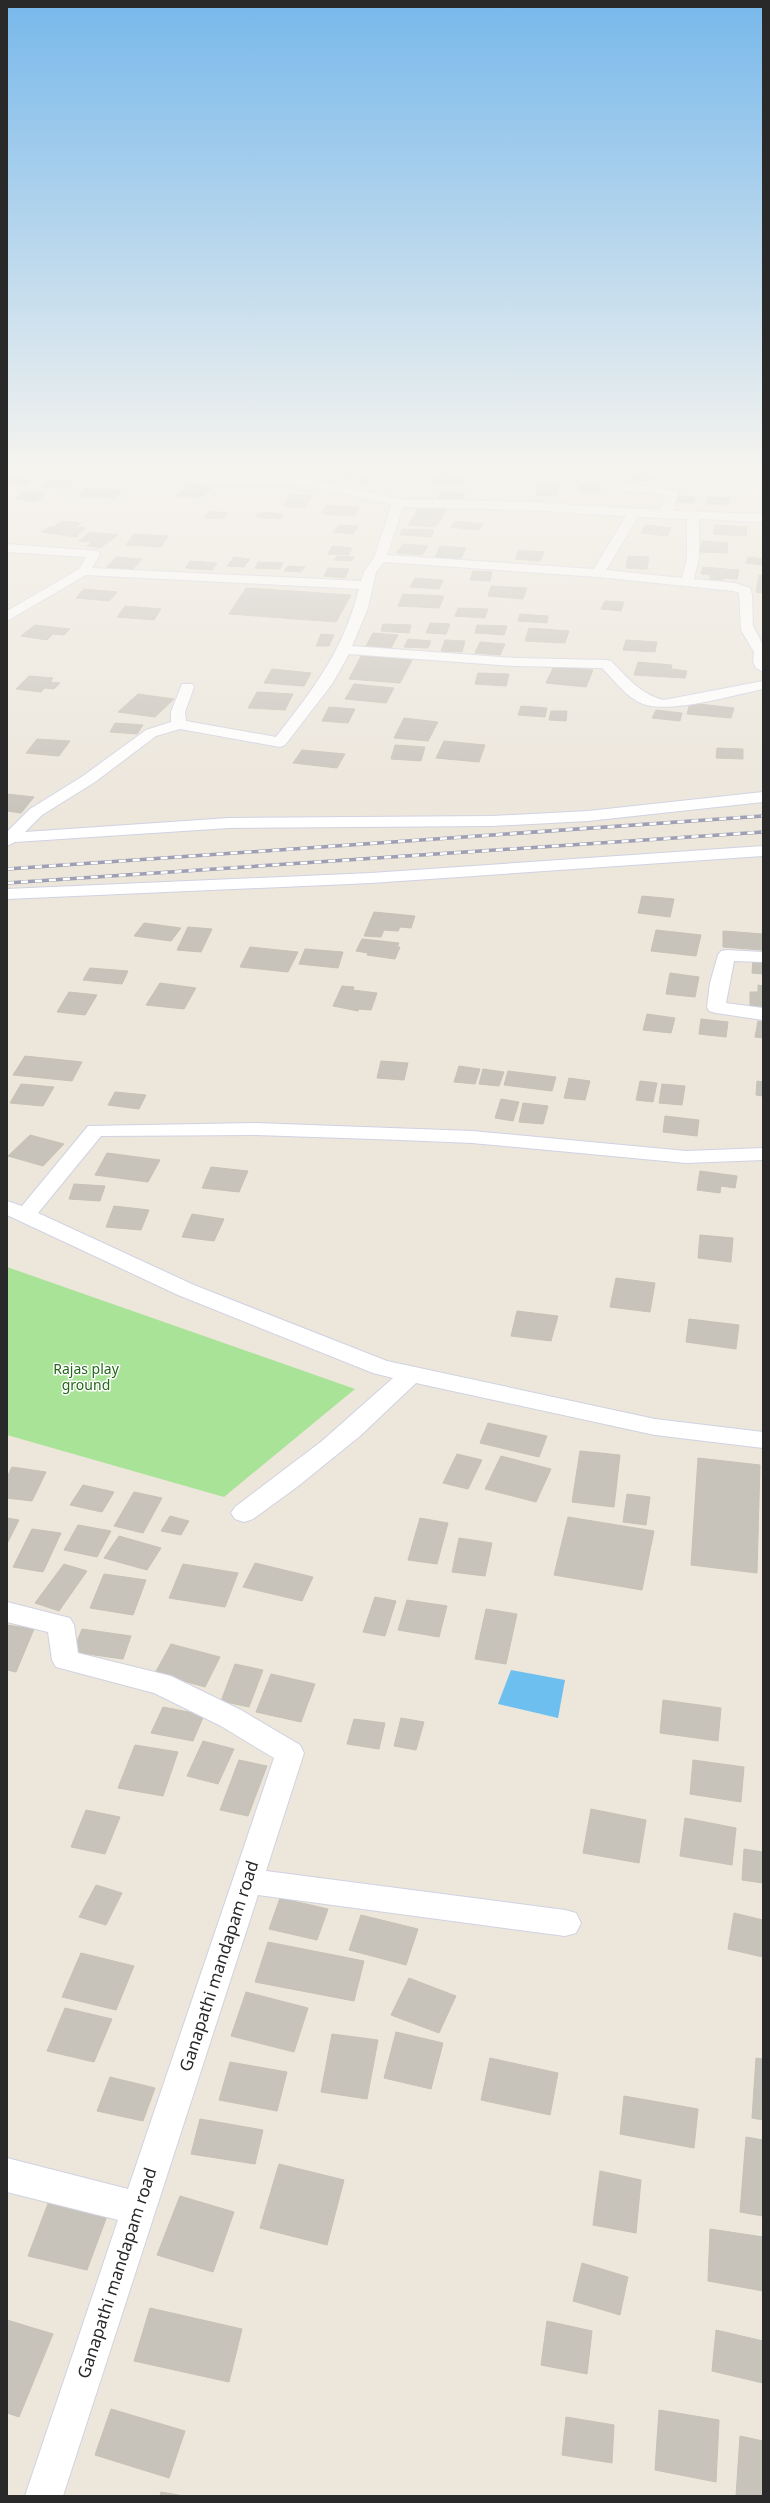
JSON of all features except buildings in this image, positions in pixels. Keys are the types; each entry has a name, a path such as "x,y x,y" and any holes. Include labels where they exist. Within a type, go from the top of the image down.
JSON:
{"street":[{"path":"7,617 53,590"},
{"path":"8,839 36,812 89,779 151,733 179,724 280,742 327,681 344,650 361,608 365,590"},
{"path":"742,590 745,591 747,604 745,620 751,637 761,652 760,662 763,668"},
{"path":"344,650 515,662 600,663 613,670 623,683 637,695 648,701 664,704 763,685"},
{"path":"179,724 178,712 187,687"},
{"path":"8,839 229,823 492,821 588,816 763,797"},
{"path":"7,894 371,878 763,851"},
{"path":"763,956 727,955 719,984 716,1007 763,1014"},
{"path":"763,1154 686,1157 472,1137 401,1134 256,1129 95,1130 16,1211 186,1290 381,1368 656,1427 763,1440"},
{"path":"244,1513 303,1471 369,1415 410,1375"},
{"name":"Ganapathi mandapam road","path":"7,1612 60,1625 66,1660 161,1684 230,1718 290,1753 44,2496"},
{"path":"247,1881 565,1923"},
{"path":"7,2175 139,2209"}],"green space":[{"name":"Rajas play ground","path":"7,1267 355,1389 224,1497 7,1435"}],"water":[{"path":"511,1670 565,1680 558,1718 498,1704"}],"railway":[{"path":"7,869 763,816"},
{"path":"7,883 763,832"}]}
